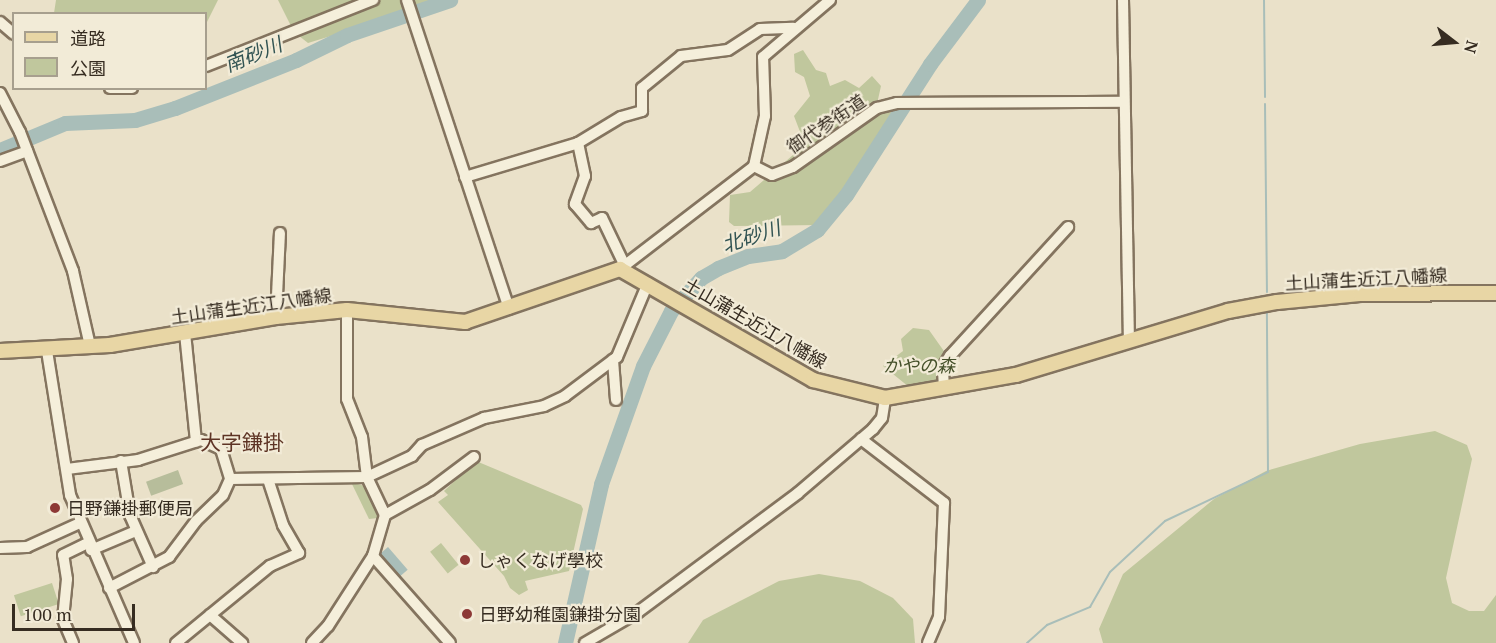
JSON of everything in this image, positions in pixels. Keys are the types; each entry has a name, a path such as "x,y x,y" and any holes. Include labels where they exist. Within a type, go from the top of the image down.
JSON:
{"main road":[{"name":"土山蒲生近江八幡線","path":"0,351 47,351 90,346 276,317 347,310 465,322 510,309 622,267 813,381 885,398 1016,375 1228,311 1277,302 1360,294 1496,292"}],"street":[{"path":"207,66 373,0"},
{"path":"578,143 585,176 575,204 591,223 602,218 622,267 754,166 765,116 763,57 793,28 830,0"},
{"path":"1124,0 1129,340"},
{"path":"408,2 510,309"},
{"path":"0,22 12,32"},
{"path":"465,177 578,143 621,117 642,111 642,88 681,56 728,50 759,29 793,28"},
{"path":"0,93 20,132 73,271 90,346"},
{"name":"御代参街道","path":"754,166 772,175 793,166 877,108 897,103 1124,102"},
{"path":"0,161 27,150"},
{"path":"944,389 943,367 950,356 1068,227"},
{"path":"276,317 280,234"},
{"path":"230,479 367,477 412,456 422,445 484,418 544,405 565,396 613,360 624,345 648,283"},
{"path":"347,310 346,390 362,437 367,477 386,515"},
{"path":"184,333 196,441"},
{"path":"47,351 67,469 80,523 134,643"},
{"path":"613,360 616,400"},
{"path":"585,643 638,612 798,493 882,418 885,398"},
{"path":"861,439 944,503 939,617 928,643"},
{"path":"67,469 121,462 196,441 221,449 230,479 219,500 196,521 169,557 109,588"},
{"path":"312,643 328,626 346,592 373,556 386,515 430,490 474,457"},
{"path":"121,462 123,489 136,531 153,567"},
{"path":"176,643 270,566 299,552 283,525 268,479"},
{"path":"0,548 27,547 80,523"},
{"path":"73,643 63,620 68,579 63,555 136,531"},
{"path":"373,556 450,643"},
{"path":"210,615 242,643"}],"green space":[{"path":"56,0 218,0 207,22 207,12 54,12"},
{"path":"278,0 449,0 308,43 294,32"},
{"path":"803,50 816,70 826,73 830,86 845,80 859,88 872,76 881,86 877,104 892,113 850,186 819,225 734,226 729,222 730,195 750,192 800,149 802,137 794,116 810,96 804,77 795,72 794,54"},
{"name":"かやの森","path":"913,328 929,330 946,354 942,381 914,391 883,366 903,351 901,339"},
{"path":"1435,431 1467,445 1472,459 1446,578 1452,603 1469,611 1484,611 1496,595 1496,643 1103,643 1099,629 1123,574 1214,499 1266,471 1360,444"},
{"path":"476,461 581,505 583,509 569,571 525,581 528,590 519,595 510,588 504,576 438,502 448,495 444,491"},
{"path":"178,470 183,484 151,496 146,482"},
{"path":"351,482 368,487 379,507 378,518 369,519"},
{"path":"441,543 459,565 448,574 430,552"},
{"path":"819,574 860,581 893,598 913,619 915,643 688,643 703,620 779,581"},
{"path":"52,583 59,604 21,616 14,595"}],"water":[{"path":"388,547 408,570 399,578 379,555"}],"waterway":[{"name":"南砂川","path":"0,150 65,123 135,120 175,108 296,60 347,35 450,0"},
{"name":"北砂川","path":"565,643 601,484 643,366 671,311 701,278 718,268 748,256 782,251 817,230 846,195 930,64 978,0"},
{"path":"1264,0 1265,97"},
{"path":"1265,104 1267,292"},
{"path":"1027,643 1047,625 1090,607 1110,572 1165,521 1268,472 1267,311"}],"place":[{"name":"日野鎌掛郵便局","path":"55,508"},
{"name":"しゃくなげ學校","path":"465,560"},
{"name":"日野幼稚園鎌掛分園","path":"467,614"}],"district":[{"name":"大字鎌掛","path":"242,442"}]}
